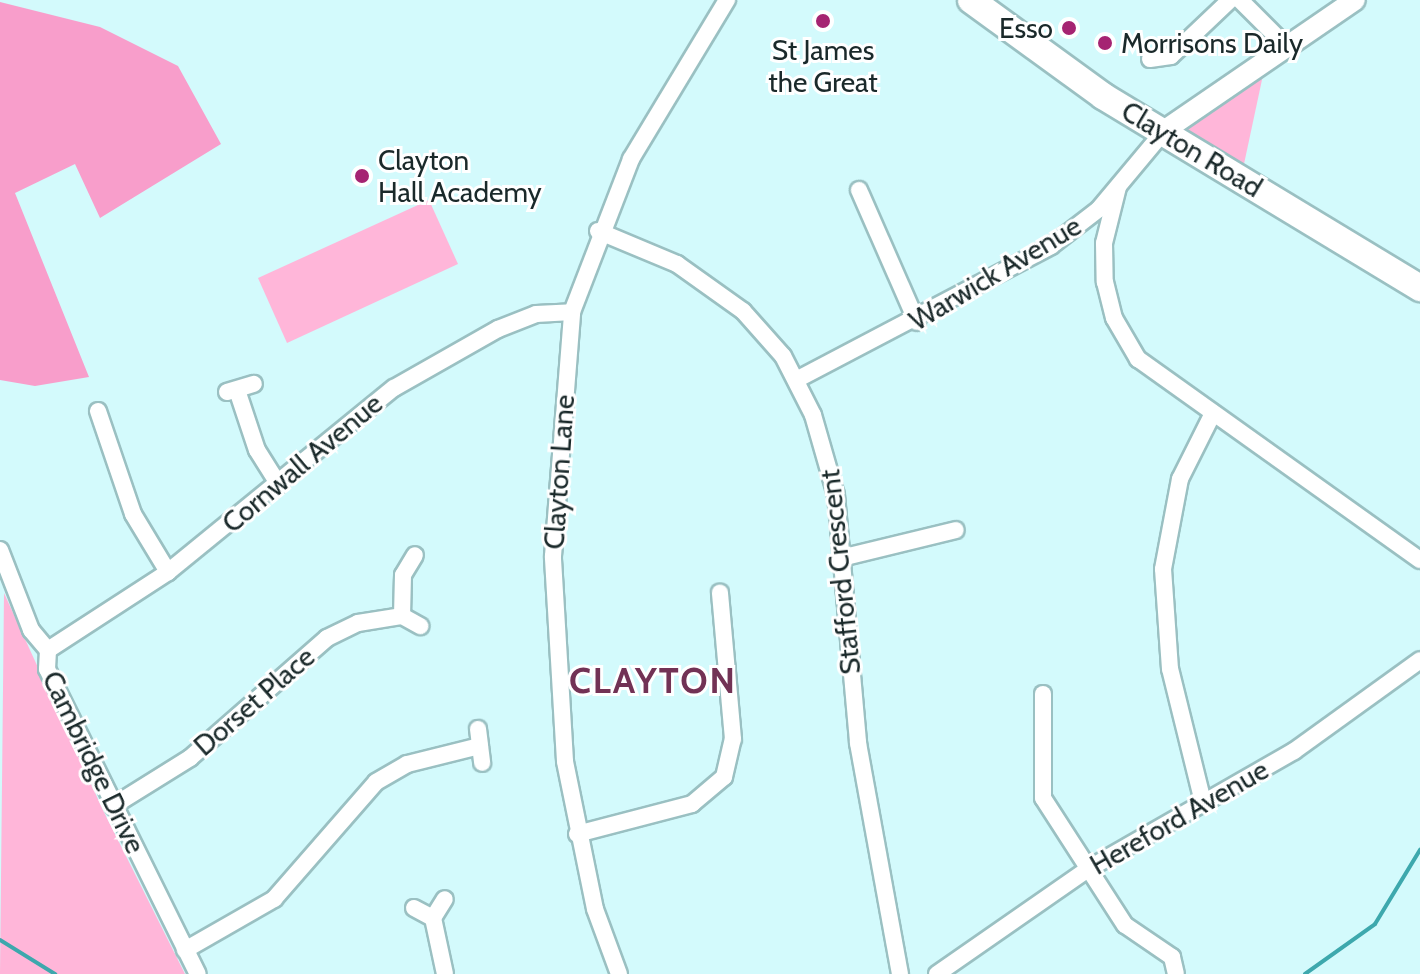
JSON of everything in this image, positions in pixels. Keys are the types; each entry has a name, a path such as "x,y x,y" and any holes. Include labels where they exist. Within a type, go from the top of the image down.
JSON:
{"main road":[{"name":"Clayton Road","path":"971,0 1103,96 1165,130 1420,288"}],"street":[{"name":"Clayton Lane","path":"619,974 577,834 553,556 572,312 598,231 631,159 727,0"},
{"path":"1150,59 1171,56 1230,0"},
{"path":"1240,0 1287,47"},
{"path":"1165,130 1355,0"},
{"name":"Warwick Avenue","path":"796,380 917,322 1078,227 1118,187 1165,130"},
{"path":"1118,187 1104,243 1105,282 1126,341 1156,377 1213,413 1420,560"},
{"path":"859,190 917,322"},
{"path":"1078,227 1104,243"},
{"name":"Stafford Crescent","path":"598,231 710,283 767,335 796,380 827,454 864,783 900,974"},
{"name":"Cornwall Avenue","path":"48,650 168,572 279,485 394,388 460,346 536,314 572,312"},
{"path":"254,384 232,392 257,450 279,485"},
{"path":"100,410 133,514 168,572"},
{"path":"1203,802 1170,669 1163,569 1180,479 1213,413"},
{"path":"841,558 956,530"},
{"name":"Cambridge Drive","path":"0,550 31,630 48,650 47,669 198,974"},
{"path":"415,555 403,575 402,616 420,626"},
{"path":"389,562 403,575"},
{"path":"577,834 692,804 724,777 733,739 720,593"},
{"name":"Dorset Place","path":"113,806 190,758 327,638 358,623 402,616"},
{"name":"Hereford Avenue","path":"937,974 1088,869 1294,751 1420,660"},
{"path":"1043,694 1043,798 1125,925 1172,957 1176,974"},
{"path":"185,950 274,899 376,782 407,764 481,754 478,729"},
{"path":"445,899 433,918 445,974"},
{"path":"414,908 433,918"}],"shaded area":[{"path":"0,2 100,27 178,66 221,144 100,218 75,164 15,193 89,377 35,386 0,380"},
{"path":"1266,61 1241,178 1165,130"},
{"path":"429,200 458,264 287,343 258,278"},
{"path":"4,593 103,810 185,974 0,974"}],"waterway":[{"path":"1305,974 1375,924 1420,850"},
{"path":"0,940 55,974"}],"place":[{"name":"St James the Great","path":"823,21"},
{"name":"Esso","path":"1069,28"},
{"name":"Morrisons Daily","path":"1105,43"},
{"name":"Clayton Hall Academy","path":"362,176"}],"district":[{"name":"CLAYTON","path":"653,681"}]}
